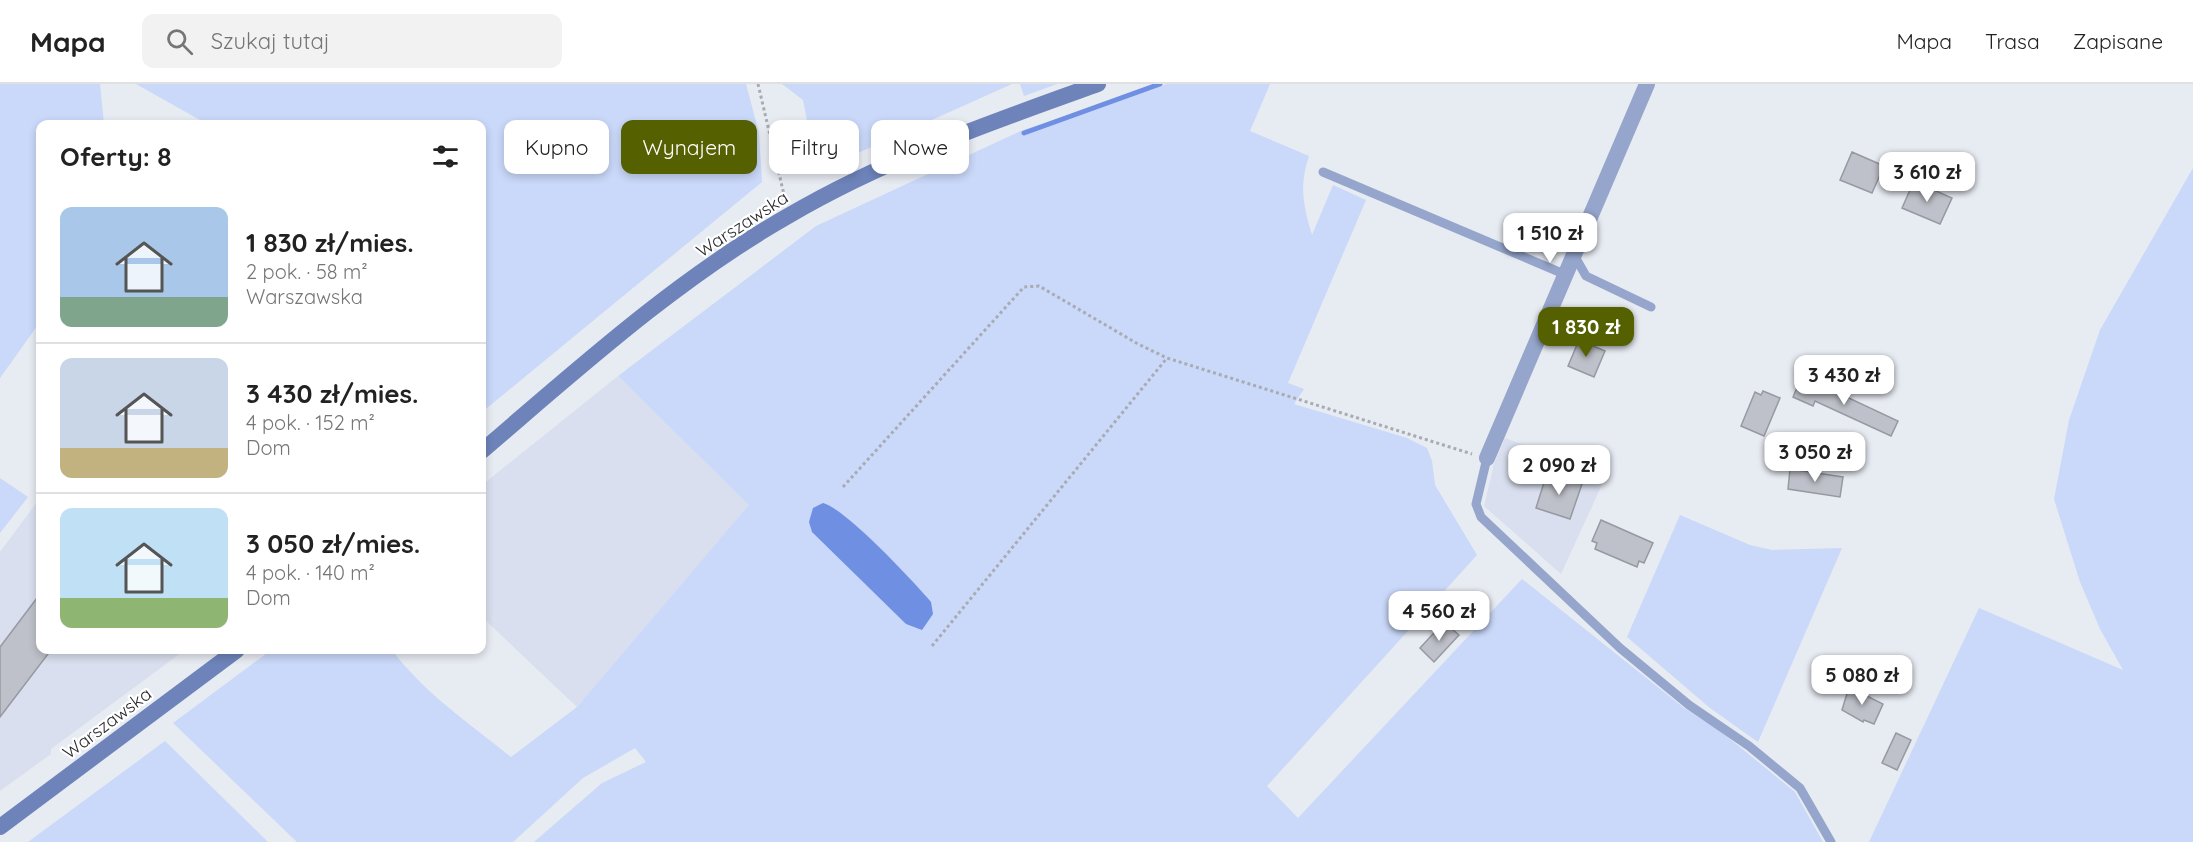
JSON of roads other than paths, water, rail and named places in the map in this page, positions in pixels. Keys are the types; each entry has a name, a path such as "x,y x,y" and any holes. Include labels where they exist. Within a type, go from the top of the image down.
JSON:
{"main road":[{"name":"Warszawska","path":"486,449 596,354 659,305 742,244 789,215 897,160 1098,84"},
{"name":"Warszawska","path":"0,827 232,654"}],"street":[{"path":"1487,459 1647,84"}],"lane":[{"path":"1323,172 1564,274"},
{"path":"1573,253 1586,276 1651,307"},
{"path":"1487,459 1476,504 1480,517 1620,648 1689,705 1749,746 1800,788 1831,842"}],"water":[{"path":"823,503 834,508 863,531 931,602 933,614 922,630 906,624 812,532 809,522 813,508"}],"waterway":[{"path":"1024,133 1160,84"}]}
